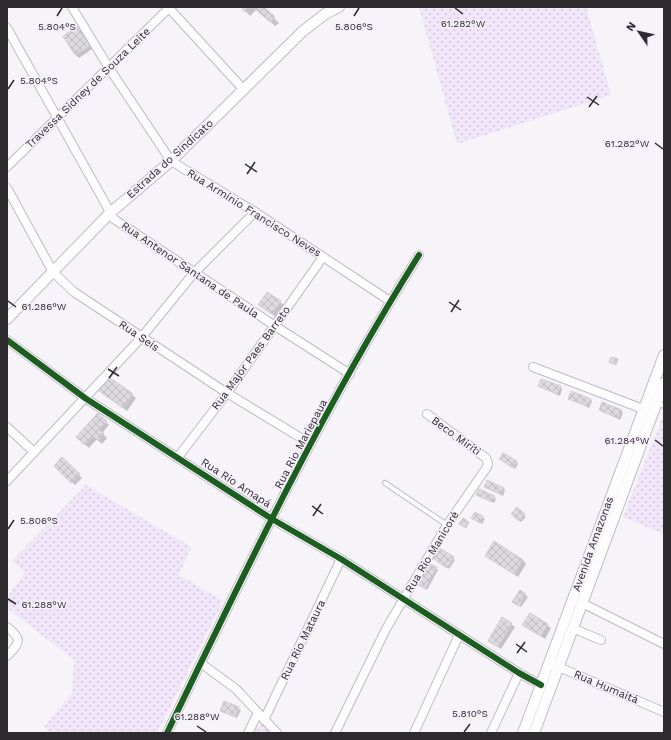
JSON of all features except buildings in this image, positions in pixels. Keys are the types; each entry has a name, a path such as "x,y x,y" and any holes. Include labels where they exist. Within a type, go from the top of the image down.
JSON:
{"street":[{"name":"Rua Armínio Francisco Neves","path":"72,7 109,68 171,161 255,212 390,301"},
{"name":"Travessa Sidney de Souza Leite","path":"7,167 109,68 169,7"},
{"path":"169,7 244,90"},
{"name":"Estrada do Sindicato","path":"7,319 110,213 171,161 303,31 325,14 339,7"},
{"name":"Rua Antenor Santana de Paula","path":"7,28 56,119 110,213 119,224 350,374"},
{"name":"Rua Seis","path":"7,188 53,272 74,292 141,338 311,444"},
{"path":"7,481 141,338 194,274 255,212"},
{"name":"Rua Rio Mariepaua","path":"167,733 272,519 311,444 390,301 419,255"},
{"name":"Rua Major Paes Barreto","path":"178,457 227,393 323,257"},
{"name":"Rua Rio Amapá","path":"7,340 86,398 272,519 341,559 519,673 541,685"},
{"name":"Avenida Amazonas","path":"523,733 541,685 554,665 582,603 653,405 664,354"},
{"path":"533,367 653,405"},
{"name":"Avenida Amazonas","path":"534,733 554,665 653,405 664,383"},
{"name":"Beco Miriti","path":"427,414 486,458"},
{"path":"7,427 34,452"},
{"name":"Rua Rio Manicoré","path":"335,733 386,629 447,524 487,467 488,463 486,458"},
{"name":"Rua Rio Mataura","path":"264,720 341,559"},
{"path":"582,603 664,644"},
{"path":"7,627 18,636 19,640 17,646 7,656"},
{"path":"572,628 602,640"},
{"path":"414,733 459,634"},
{"path":"202,664 236,689 277,733"},
{"name":"Rua Humaitá","path":"554,665 664,712"},
{"path":"491,733 519,673"},
{"path":"248,733 258,713"}],"lane":[{"path":"385,483 447,524"}],"shaded area":[{"path":"419,7 586,7 611,95 457,144"},
{"path":"664,414 664,534 623,517"},
{"path":"86,485 191,547 179,575 223,601 157,733 52,733 44,727 72,693 74,660 7,608 7,598 25,572 12,561"},
{"path":"262,724 273,733 251,733 253,730"}],"cycle path":[{"path":"167,733 286,491 350,371 419,255"},
{"path":"7,340 85,398 272,519 341,559 519,673 541,685"}]}
